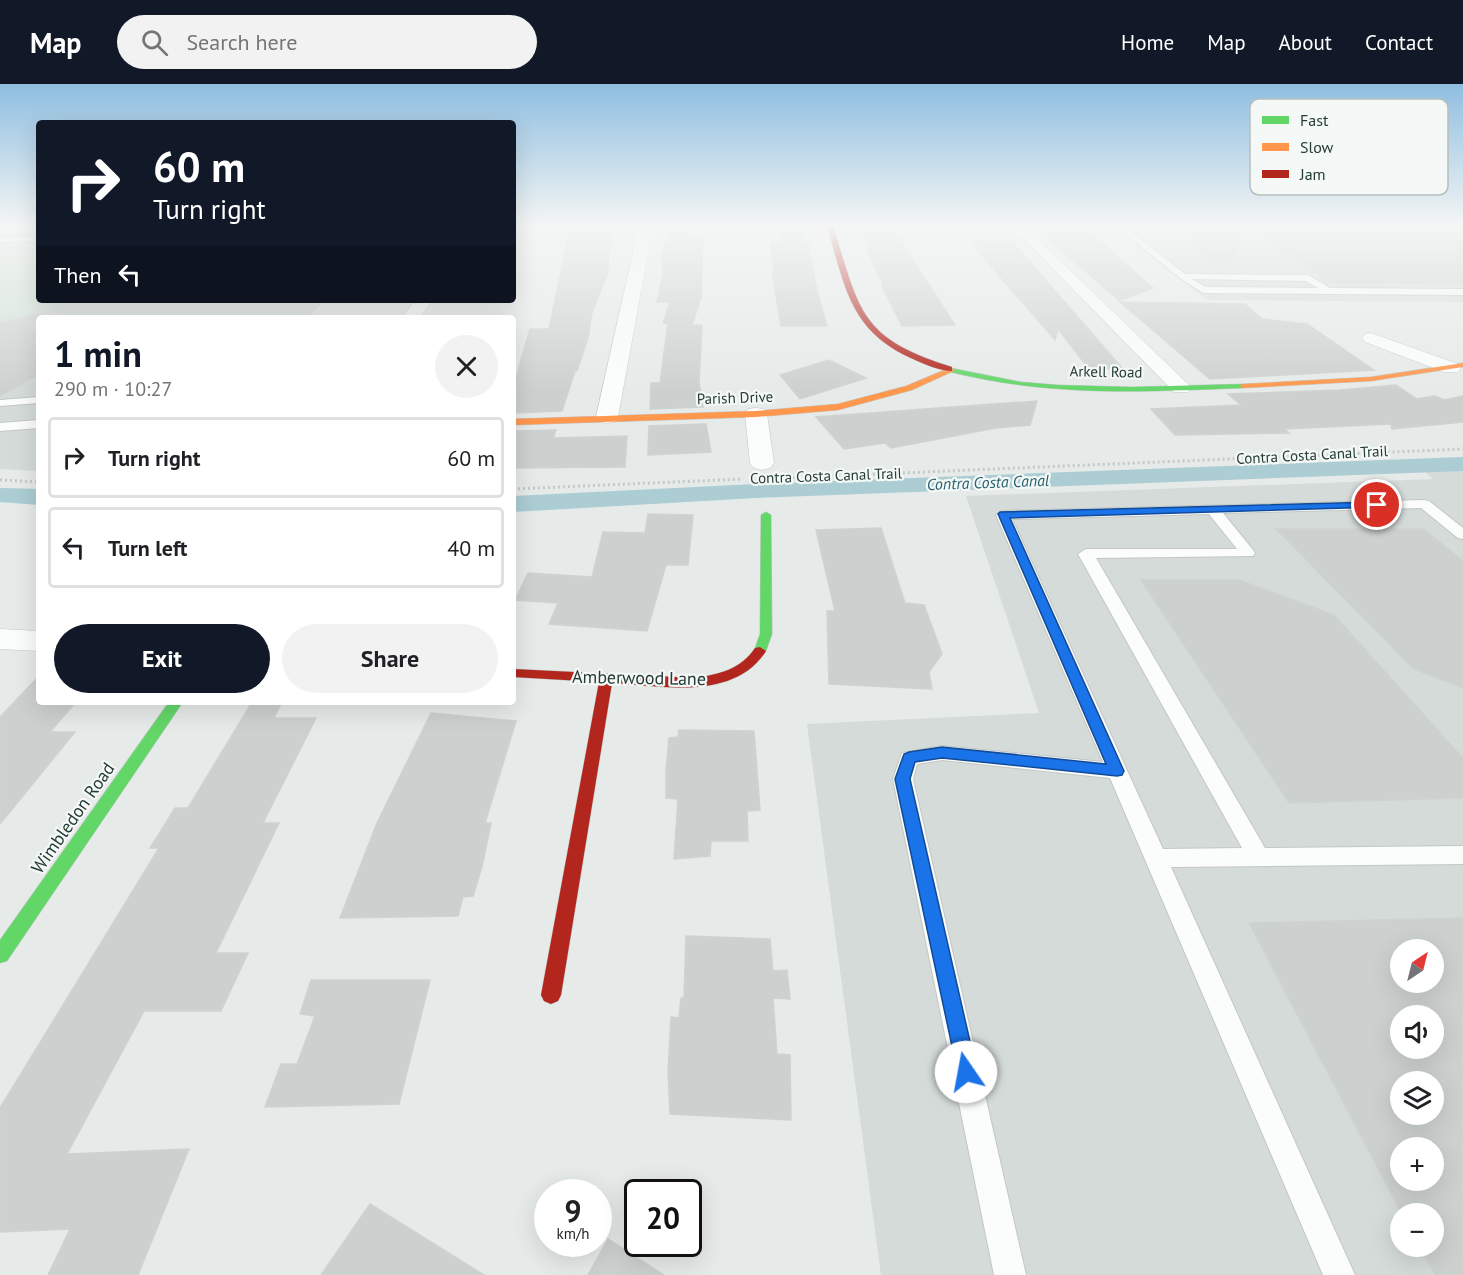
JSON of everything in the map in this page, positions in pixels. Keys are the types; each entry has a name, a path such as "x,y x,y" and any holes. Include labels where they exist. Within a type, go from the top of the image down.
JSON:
{"street":[{"path":"606,417 634,282"},
{"name":"Arkell Road","path":"850,282 861,314 870,327 914,356 952,370 1016,383 1116,391 1324,384 1376,380 1457,367"},
{"path":"1073,282 1181,388"},
{"path":"1371,338 1457,367"},
{"name":"Parish Drive","path":"516,422 606,417 756,414 838,407 878,398 952,370"},
{"path":"756,414 763,473"},
{"name":"Amberwood Lane","path":"516,673 696,684 723,679 743,669 758,658 764,648 766,515"},
{"path":"0,639 36,641"},
{"path":"551,995 606,680"},
{"name":"Wimbledon Road","path":"0,955 174,705"}],"lane":[{"path":"1191,282 1203,290 1463,292"},
{"path":"1314,282 1328,291"},
{"path":"0,403 36,400"},
{"path":"0,427 36,424"},
{"path":"1339,1275 1003,514 1424,504 1463,535"},
{"path":"1212,509 1248,553 1086,554 1259,857"},
{"path":"1010,1275 903,779 909,758 942,753 1117,771"},
{"path":"1156,858 1463,855"}],"path":[{"name":"Contra Costa Canal Trail","path":"516,489 763,473 1463,448"},
{"path":"0,480 36,482"}],"shaded area":[{"path":"0,282 36,282 36,303 323,303 310,315 36,315 36,471 0,469"},
{"path":"1183,282 1463,282 1463,302 1207,300"},
{"path":"1463,468 1463,1275 881,1275 807,724 1039,713 966,496 1433,479 1422,469"}],"green space":[{"path":"0,282 36,282 36,303 64,303 0,321"}],"building":[{"path":"559,282 604,282 592,313 588,338 562,411 516,413 516,377 530,329 549,329"},
{"path":"661,282 702,282 701,297 692,325 702,325 699,382 703,407 650,409 651,383 660,383 668,323 663,323 670,302 657,302"},
{"path":"774,282 815,282 827,326 781,326"},
{"path":"882,282 927,282 955,325 902,326 882,286 884,286"},
{"path":"1004,282 1047,282 1123,369 1089,369 1058,329 1055,340"},
{"path":"1097,282 1146,282 1153,288 1120,301"},
{"path":"1324,282 1463,282 1463,284"},
{"path":"1120,302 1245,304 1262,319 1307,324 1374,370 1210,379"},
{"path":"39,314 36,315 36,376 0,396 0,324"},
{"path":"829,360 866,378 800,399 780,375"},
{"path":"1396,385 1417,399 1434,396 1445,400 1463,396 1463,422 1392,429 1391,424 1284,429 1289,433 1175,435 1151,409 1241,405 1228,394 1340,390"},
{"path":"1037,401 1030,425 996,428 891,448 885,443 844,449 816,417"},
{"path":"706,424 711,452 648,455 649,426"},
{"path":"556,430 553,438 627,436 625,467 516,468 516,431"},
{"path":"648,514 693,515 688,565 666,565 647,631 549,624 558,603 516,600 528,573 592,577 603,532 645,533"},
{"path":"881,528 905,603 924,605 942,654 929,672 932,689 829,684 827,611 835,611 816,530"},
{"path":"1276,529 1424,529 1463,561 1463,688 1414,669"},
{"path":"1141,580 1239,580 1334,615 1463,758 1463,798 1289,803"},
{"path":"36,679 36,705 73,705 50,732 75,732 0,824 0,717"},
{"path":"250,705 280,705 274,718 316,718 263,823 279,823 216,953 248,953 221,1011 144,1011 67,1154 189,1149 138,1275 48,1275 70,1229 0,1232 0,1108 159,848 150,848 175,808 188,808"},
{"path":"431,713 516,721 485,823 491,823 473,896 463,897 458,916 340,918 377,823"},
{"path":"679,730 754,731 760,810 747,811 748,841 711,841 710,856 674,859 678,799 666,798 666,771 669,738 678,737"},
{"path":"1463,918 1463,1275 1435,1275 1426,1257 1444,1257 1444,1203 1396,1203 1249,923"},
{"path":"686,936 770,939 773,971 787,970 790,999 773,998 777,1054 790,1055 791,1120 670,1114 668,1071 671,1017 679,1018 681,998 684,998"},
{"path":"311,980 430,980 399,1104 265,1107 281,1064 297,1064 315,1016 300,1014"},
{"path":"370,1204 484,1275 321,1275"},
{"path":"612,1242 624,1249 624,1257 636,1257 664,1275 588,1275 598,1257 612,1257"}],"waterway":[{"name":"Contra Costa Canal","path":"516,504 756,491 1463,464"},
{"name":"Contra Costa Canal","path":"0,495 36,497"}],"traffic: fast":[{"path":"949,369 985,378 1058,388 1132,390 1243,386"},
{"path":"760,651 766,634 766,515"},
{"path":"0,955 174,705"}],"traffic: slow":[{"path":"1243,386 1371,379 1463,365"},
{"path":"516,422 756,414 838,407 909,388 952,370"}],"traffic: jam":[{"path":"847,282 864,319 879,336 918,358 949,369"},
{"path":"516,673 696,683 740,671 748,666 760,651"},
{"path":"551,995 606,680"}],"route":[{"path":"966,1072 903,779 909,758 942,753 1117,771 1003,514 1377,505"}]}
